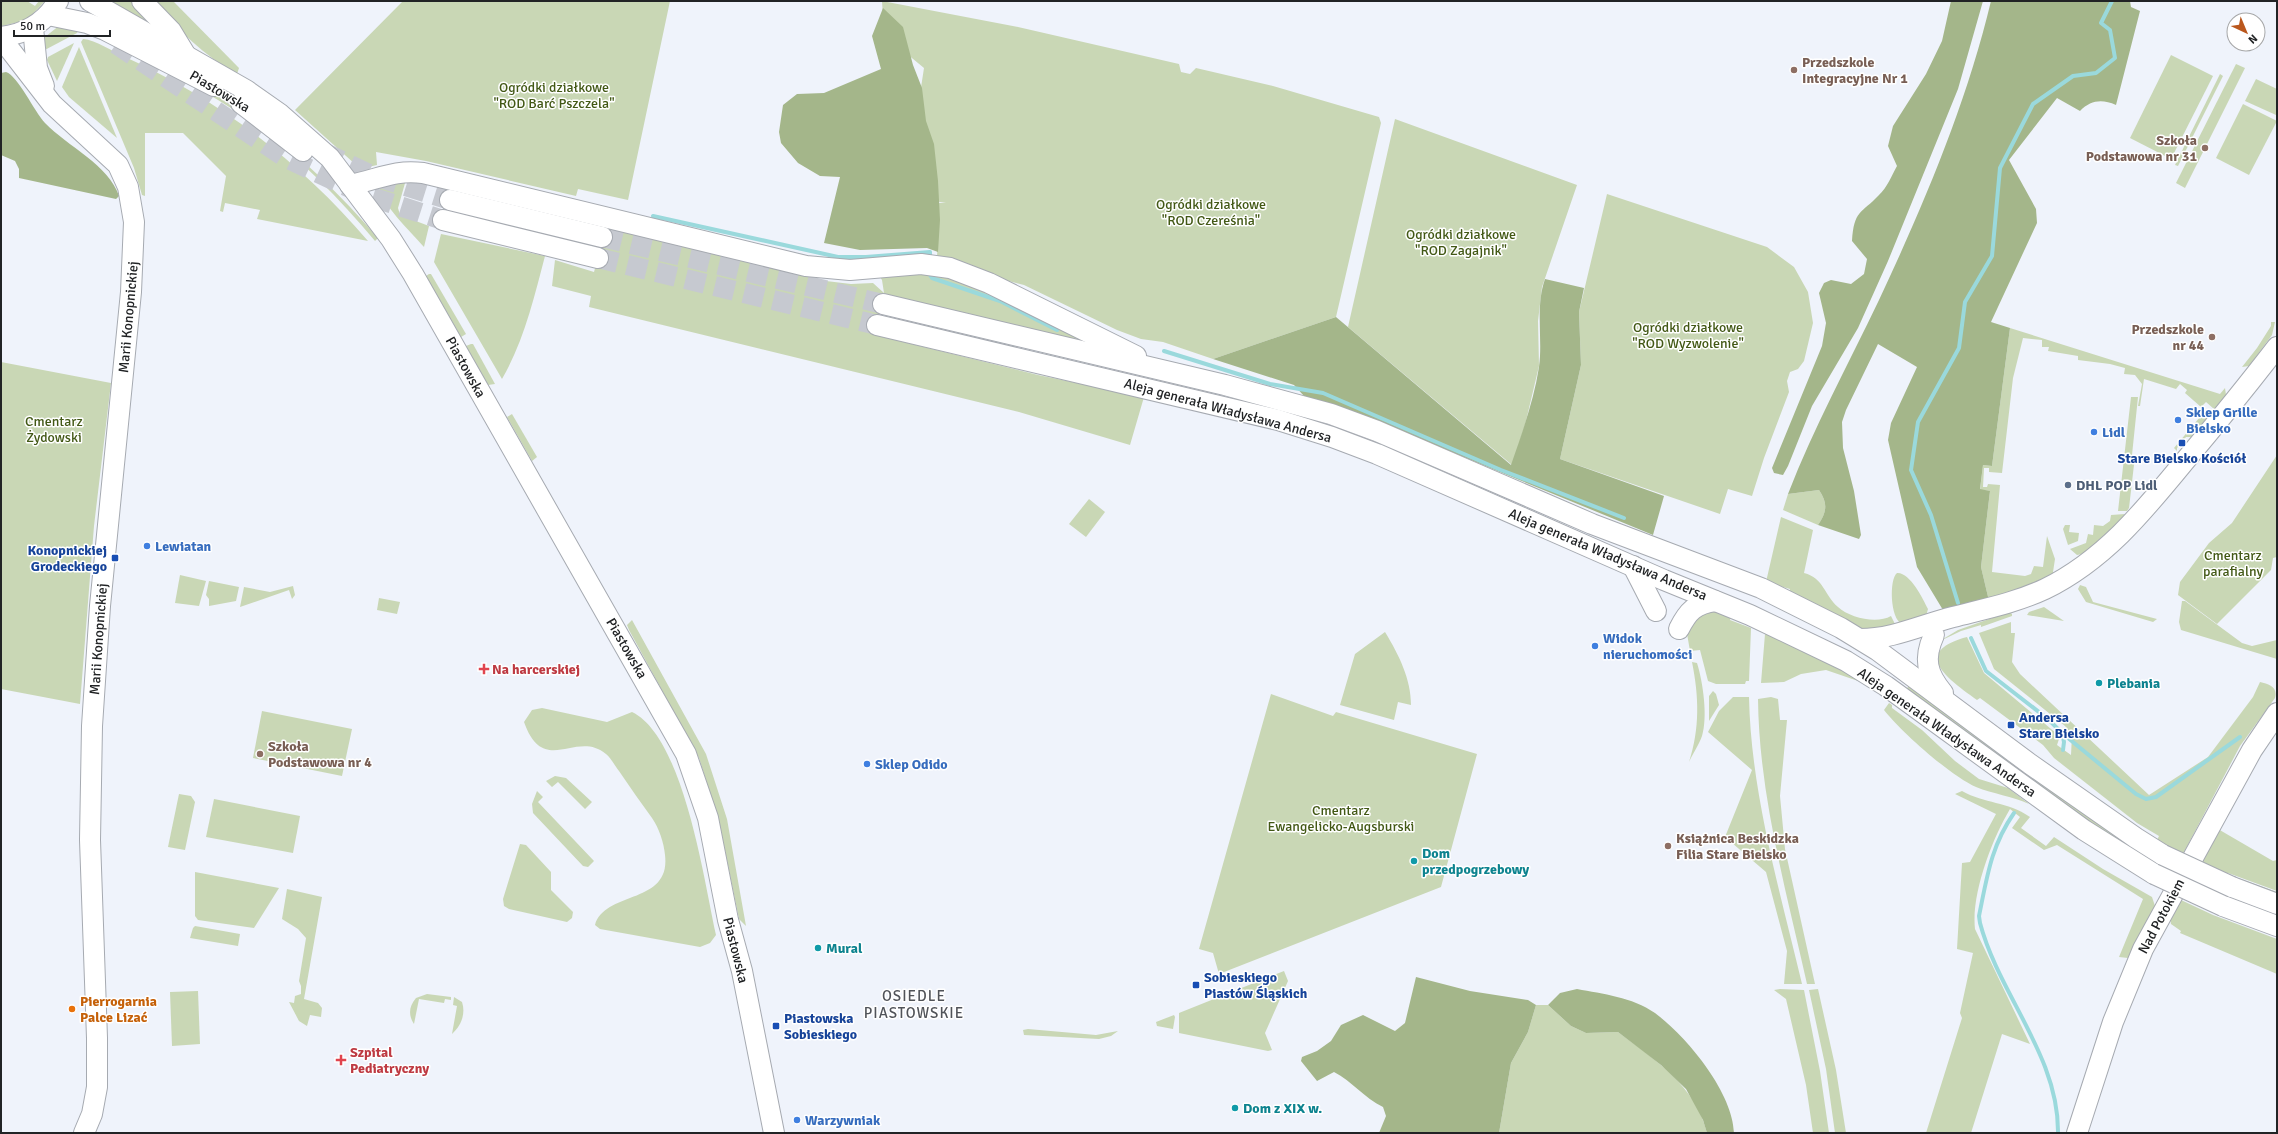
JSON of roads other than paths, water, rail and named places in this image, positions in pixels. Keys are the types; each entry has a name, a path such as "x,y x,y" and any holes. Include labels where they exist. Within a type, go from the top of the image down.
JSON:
{"main road":[{"name":"Piastowska","path":"90,1 246,90 280,114 330,158 399,250 686,754 708,818 728,920 742,971 774,1133"},
{"path":"142,1 171,31 185,54"},
{"name":"Piastowska","path":"53,8 75,20 105,30 230,96 254,112 312,158 368,208"},
{"path":"1,38 22,33 32,28 53,8"},
{"name":"Marii Konopnickiej","path":"32,28 37,68 52,104"},
{"name":"Marii Konopnickiej","path":"1,38 52,104 118,165 128,187 134,222 131,292 100,606 92,726 90,840 97,1022 97,1087 92,1114 84,1133"},
{"path":"350,185 371,181 396,172 423,173 806,266 850,270 921,264 950,268 989,283 1172,373"},
{"path":"450,200 602,237"},
{"path":"443,220 598,258"},
{"name":"Aleja generała Władysława Andersa","path":"882,304 1308,407 1372,429 1592,524 1761,588 1860,639 1884,654 2123,830 2164,855 2232,887 2277,904"},
{"name":"Aleja generała Władysława Andersa","path":"877,325 1305,428 1377,454 1633,566 1778,627 1846,661 1886,686 2084,830 2154,874 2222,906 2277,926"},
{"path":"1860,639 1877,639 1904,633 1954,617 1982,611 2045,589 2072,574 2111,545 2159,493 2277,347"},
{"path":"1633,566 1656,611"},
{"path":"1679,629 1686,614 1693,608 1701,603 1715,601"},
{"path":"1846,661 1884,654 1934,635 1982,611"},
{"path":"1886,686 1883,670 1884,654 1890,644 1904,633"},
{"path":"1934,635 1928,651 1928,669 1935,683 1956,708"},
{"name":"Nad Potokiem","path":"2077,1133 2113,1022 2143,949 2244,762 2277,713"}],"waterway":[{"path":"1958,603 1931,515 1911,470 1918,422 1959,348 1965,302 1992,256 2000,168 2033,104 2073,76 2096,73 2115,58 2110,30 2101,23 2112,1"},
{"path":"653,216 838,257 866,257 930,252 930,257"},
{"path":"928,272 932,278 1000,301 1057,330"},
{"path":"1164,351 1270,384 1323,393 1501,470 1624,518"},
{"path":"1971,638 1986,671 2048,719 2062,733 2064,742 2063,750"},
{"path":"2062,733 2136,794 2146,799 2156,797 2240,737"},
{"path":"2014,813 2006,825 1995,850 1979,916 1989,950 2039,1052 2049,1078 2056,1105 2058,1133"}],"tunnel":[{"path":"116,44 286,158 365,195 443,220"},
{"path":"206,75 256,112"},
{"path":"323,152 371,175 450,200"},
{"path":"602,237 883,304"},
{"path":"598,258 877,325"}],"place":[{"name":"Przedszkole Integracyjne Nr 1","path":"1794,70"},
{"name":"Szkoła Podstawowa nr 31","path":"2205,148"},
{"name":"Przedszkole nr 44","path":"2212,337"},
{"name":"Sklep Grille Bielsko","path":"2178,420"},
{"name":"Lidl","path":"2094,432"},
{"name":"Stare Bielsko Kościół","path":"2182,443"},
{"name":"DHL POP Lidl","path":"2068,485"},
{"name":"Lewiatan","path":"147,546"},
{"name":"Konopnickiej Grodeckiego","path":"115,558"},
{"name":"Widok nieruchomości","path":"1595,646"},
{"name":"Na harcerskiej","path":"484,669"},
{"name":"Plebania","path":"2099,683"},
{"name":"Andersa Stare Bielsko","path":"2011,725"},
{"name":"Szkoła Podstawowa nr 4","path":"260,754"},
{"name":"Sklep Odido","path":"867,764"},
{"name":"Książnica Beskidzka Filia Stare Bielsko","path":"1668,846"},
{"name":"Dom przedpogrzebowy","path":"1414,861"},
{"name":"Mural","path":"818,948"},
{"name":"Sobieskiego Piastów Śląskich","path":"1196,985"},
{"name":"Pierrogarnia Palce Lizać","path":"72,1009"},
{"name":"Piastowska Sobieskiego","path":"776,1026"},
{"name":"Szpital Pediatryczny","path":"341,1060"},
{"name":"Dom z XIX w.","path":"1235,1108"},
{"name":"Warzywniak","path":"797,1120"}],"district":[{"name":"OSIEDLE PIASTOWSKIE","path":"914,1004"}],"park label":[{"name":"Ogródki działkowe \"ROD Barć Pszczela\"","path":"554,96"},
{"name":"Ogródki działkowe \"ROD Czereśnia\"","path":"1211,212"},
{"name":"Ogródki działkowe \"ROD Zagajnik\"","path":"1461,242"},
{"name":"Ogródki działkowe \"ROD Wyzwolenie\"","path":"1688,336"},
{"name":"Cmentarz Żydowski","path":"54,430"},
{"name":"Cmentarz parafialny","path":"2233,564"},
{"name":"Cmentarz Ewangelicko-Augsburski","path":"1341,818"}]}
